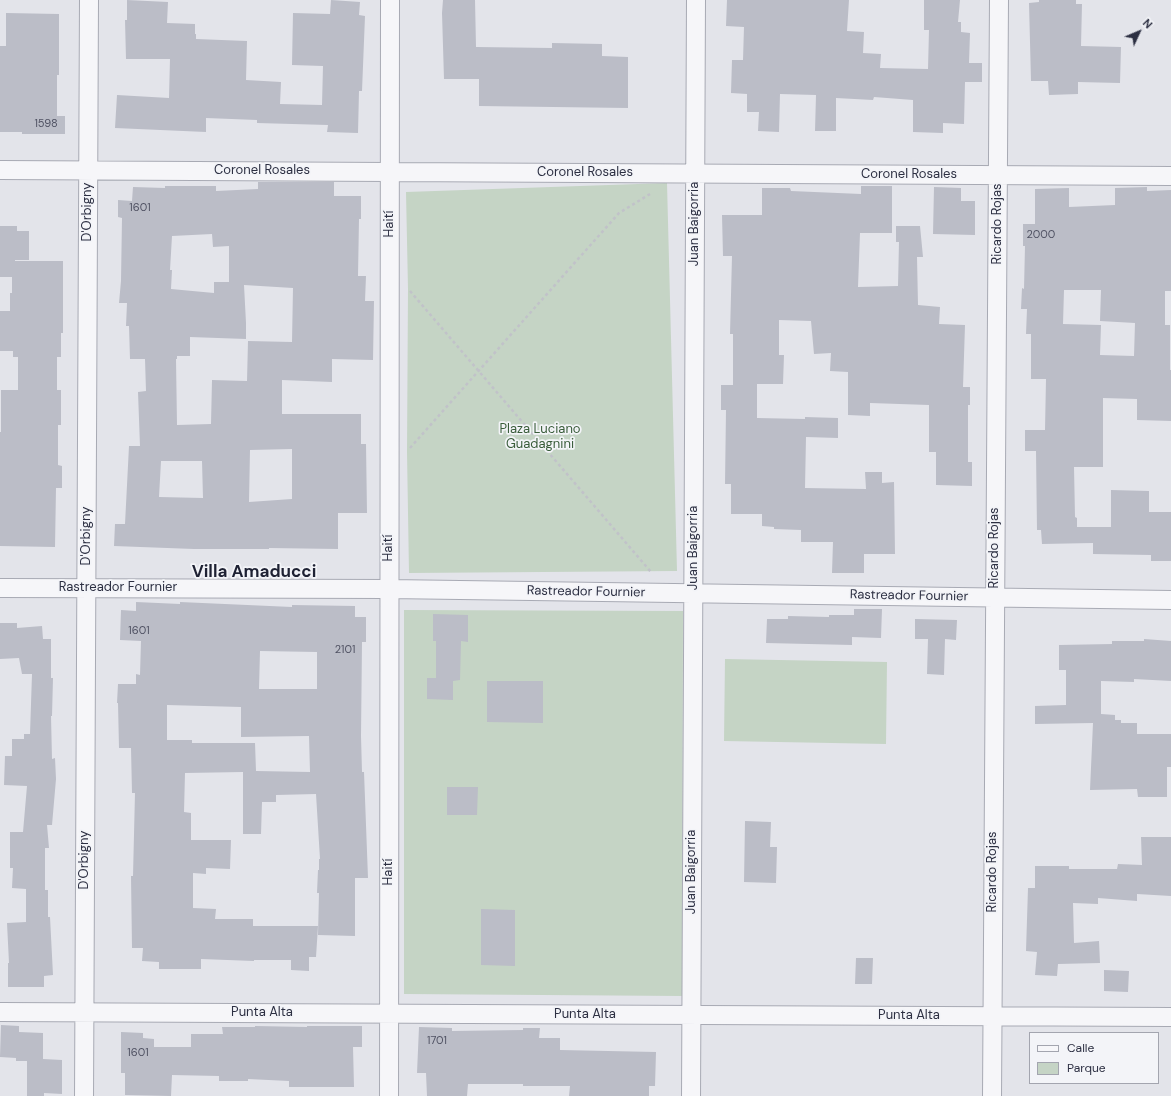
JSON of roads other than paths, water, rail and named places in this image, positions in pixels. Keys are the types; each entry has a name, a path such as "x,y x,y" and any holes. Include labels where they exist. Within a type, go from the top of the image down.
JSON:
{"street":[{"name":"D'Orbigny","path":"84,1096 89,0"},
{"name":"Haití","path":"389,1096 390,0"},
{"name":"Juan Baigorria","path":"691,1096 696,0"},
{"name":"Ricardo Rojas","path":"992,1096 999,0"},
{"name":"Coronel Rosales","path":"0,170 1171,176"},
{"name":"Rastreador Fournier","path":"0,588 389,589 1171,600"},
{"name":"Punta Alta","path":"0,1012 1171,1017"}],"district":[{"name":"Villa Amaducci","path":"254,573"}],"park label":[{"name":"Plaza Luciano Guadagnini","path":"540,438"}]}
